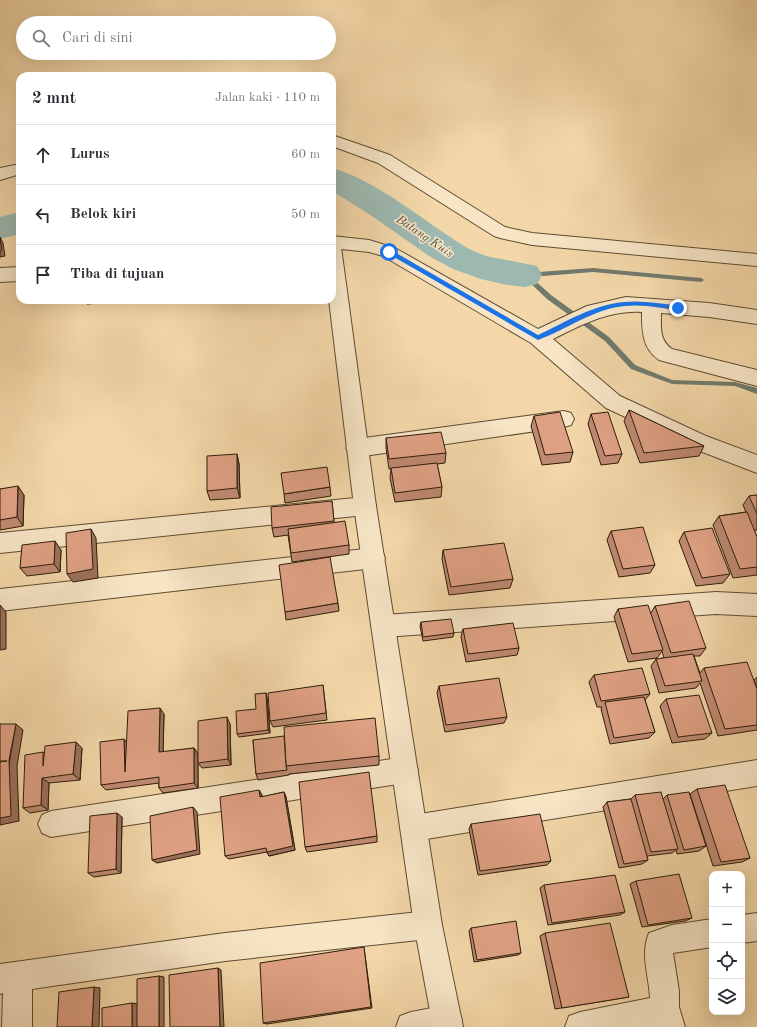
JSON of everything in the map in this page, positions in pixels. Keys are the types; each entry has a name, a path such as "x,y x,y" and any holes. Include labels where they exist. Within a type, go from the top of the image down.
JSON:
{"street":[{"path":"336,141 384,158 500,232 532,239 757,260"},
{"path":"0,174 16,170"},
{"path":"336,242 369,246 389,252 538,338 613,402 699,442 757,464"},
{"path":"0,275 16,274"},
{"path":"336,279 365,506 428,925 448,1024 411,1027"},
{"path":"538,338 594,311 626,304 702,310 757,317"},
{"path":"651,306 652,340 659,352 666,356 757,378"},
{"path":"357,448 564,420"},
{"path":"0,543 365,506"},
{"path":"0,600 374,558"},
{"path":"384,626 716,604 757,605"},
{"path":"51,824 405,770"},
{"path":"414,828 757,773"},
{"path":"17,1027 9,977 225,947 428,925"},
{"path":"745,929 757,927"},
{"path":"580,1027 654,1012 667,1017 666,995 658,952 660,943 672,939 709,933"}],"building":[{"path":"0,237 2,250 0,251"},
{"path":"629,410 704,446 644,453"},
{"path":"560,412 573,452 545,455 534,416"},
{"path":"608,412 622,454 605,456 591,414"},
{"path":"441,432 446,453 389,459 386,438"},
{"path":"237,454 237,488 207,491 207,456"},
{"path":"437,463 442,487 395,493 391,468"},
{"path":"327,467 330,487 284,494 281,473"},
{"path":"18,486 17,517 0,520 0,489"},
{"path":"757,495 757,514 749,496"},
{"path":"332,501 334,521 272,528 271,507"},
{"path":"747,512 757,537 757,567 740,569 719,516"},
{"path":"345,521 349,545 291,553 288,529"},
{"path":"643,527 655,565 623,569 611,531"},
{"path":"712,528 730,574 702,578 684,532"},
{"path":"91,529 93,569 67,574 66,533"},
{"path":"55,541 54,564 20,568 22,545"},
{"path":"504,543 513,579 451,587 443,550"},
{"path":"330,557 338,603 285,612 279,565"},
{"path":"689,601 706,648 671,653 655,606"},
{"path":"648,605 663,650 632,654 618,609"},
{"path":"451,619 454,633 423,637 421,622"},
{"path":"513,623 519,648 468,654 463,629"},
{"path":"693,654 702,681 665,686 656,659"},
{"path":"747,662 757,689 757,725 725,729 704,668"},
{"path":"642,668 650,694 601,701 594,675"},
{"path":"499,678 507,717 446,725 439,686"},
{"path":"323,685 326,713 270,721 268,693"},
{"path":"266,693 268,730 237,734 236,711 256,709 255,694"},
{"path":"699,695 712,733 678,737 666,699"},
{"path":"644,697 655,732 614,738 605,702"},
{"path":"160,708 159,752 194,748 194,783 159,788 159,777 101,785 100,742 124,739 125,772 128,711"},
{"path":"227,717 228,759 198,763 198,721"},
{"path":"375,718 379,756 286,766 284,727"},
{"path":"0,724 16,724 9,760 11,816 0,818 0,762 7,761 0,761"},
{"path":"284,736 287,770 256,774 253,740"},
{"path":"76,742 73,774 42,778 41,805 23,808 25,755 43,752 43,766 45,746"},
{"path":"369,772 377,836 305,847 299,782"},
{"path":"725,785 750,858 721,862 697,789"},
{"path":"259,790 260,797 284,792 293,846 267,852 266,848 225,856 220,797"},
{"path":"661,792 678,849 651,852 635,795"},
{"path":"689,792 706,846 684,850 667,795"},
{"path":"631,799 648,860 624,864 607,802"},
{"path":"193,807 197,850 152,860 150,816"},
{"path":"117,813 116,869 88,873 90,816"},
{"path":"540,814 551,861 480,871 471,824"},
{"path":"679,874 692,918 648,925 636,881"},
{"path":"615,875 625,912 552,923 544,885"},
{"path":"516,921 521,953 477,960 471,928"},
{"path":"610,923 629,997 562,1008 545,933"},
{"path":"364,947 371,1007 263,1023 260,963"},
{"path":"218,968 220,1027 170,1027 169,975"},
{"path":"159,976 159,1027 137,1027 137,979"},
{"path":"94,987 92,1027 57,1027 59,992"},
{"path":"132,1003 132,1027 102,1027 102,1008"}],"waterway":[{"name":"Batang Kuis","path":"336,180 349,186 441,248 457,257 481,267 525,275"},
{"name":"Batang Kuis","path":"0,228 16,224"},
{"path":"701,280 593,270 525,275 549,297 607,339 633,367 672,382 735,384 757,391"}],"route":[{"path":"389,252 414,265 538,338 594,311 616,306 626,304 678,308"}]}
